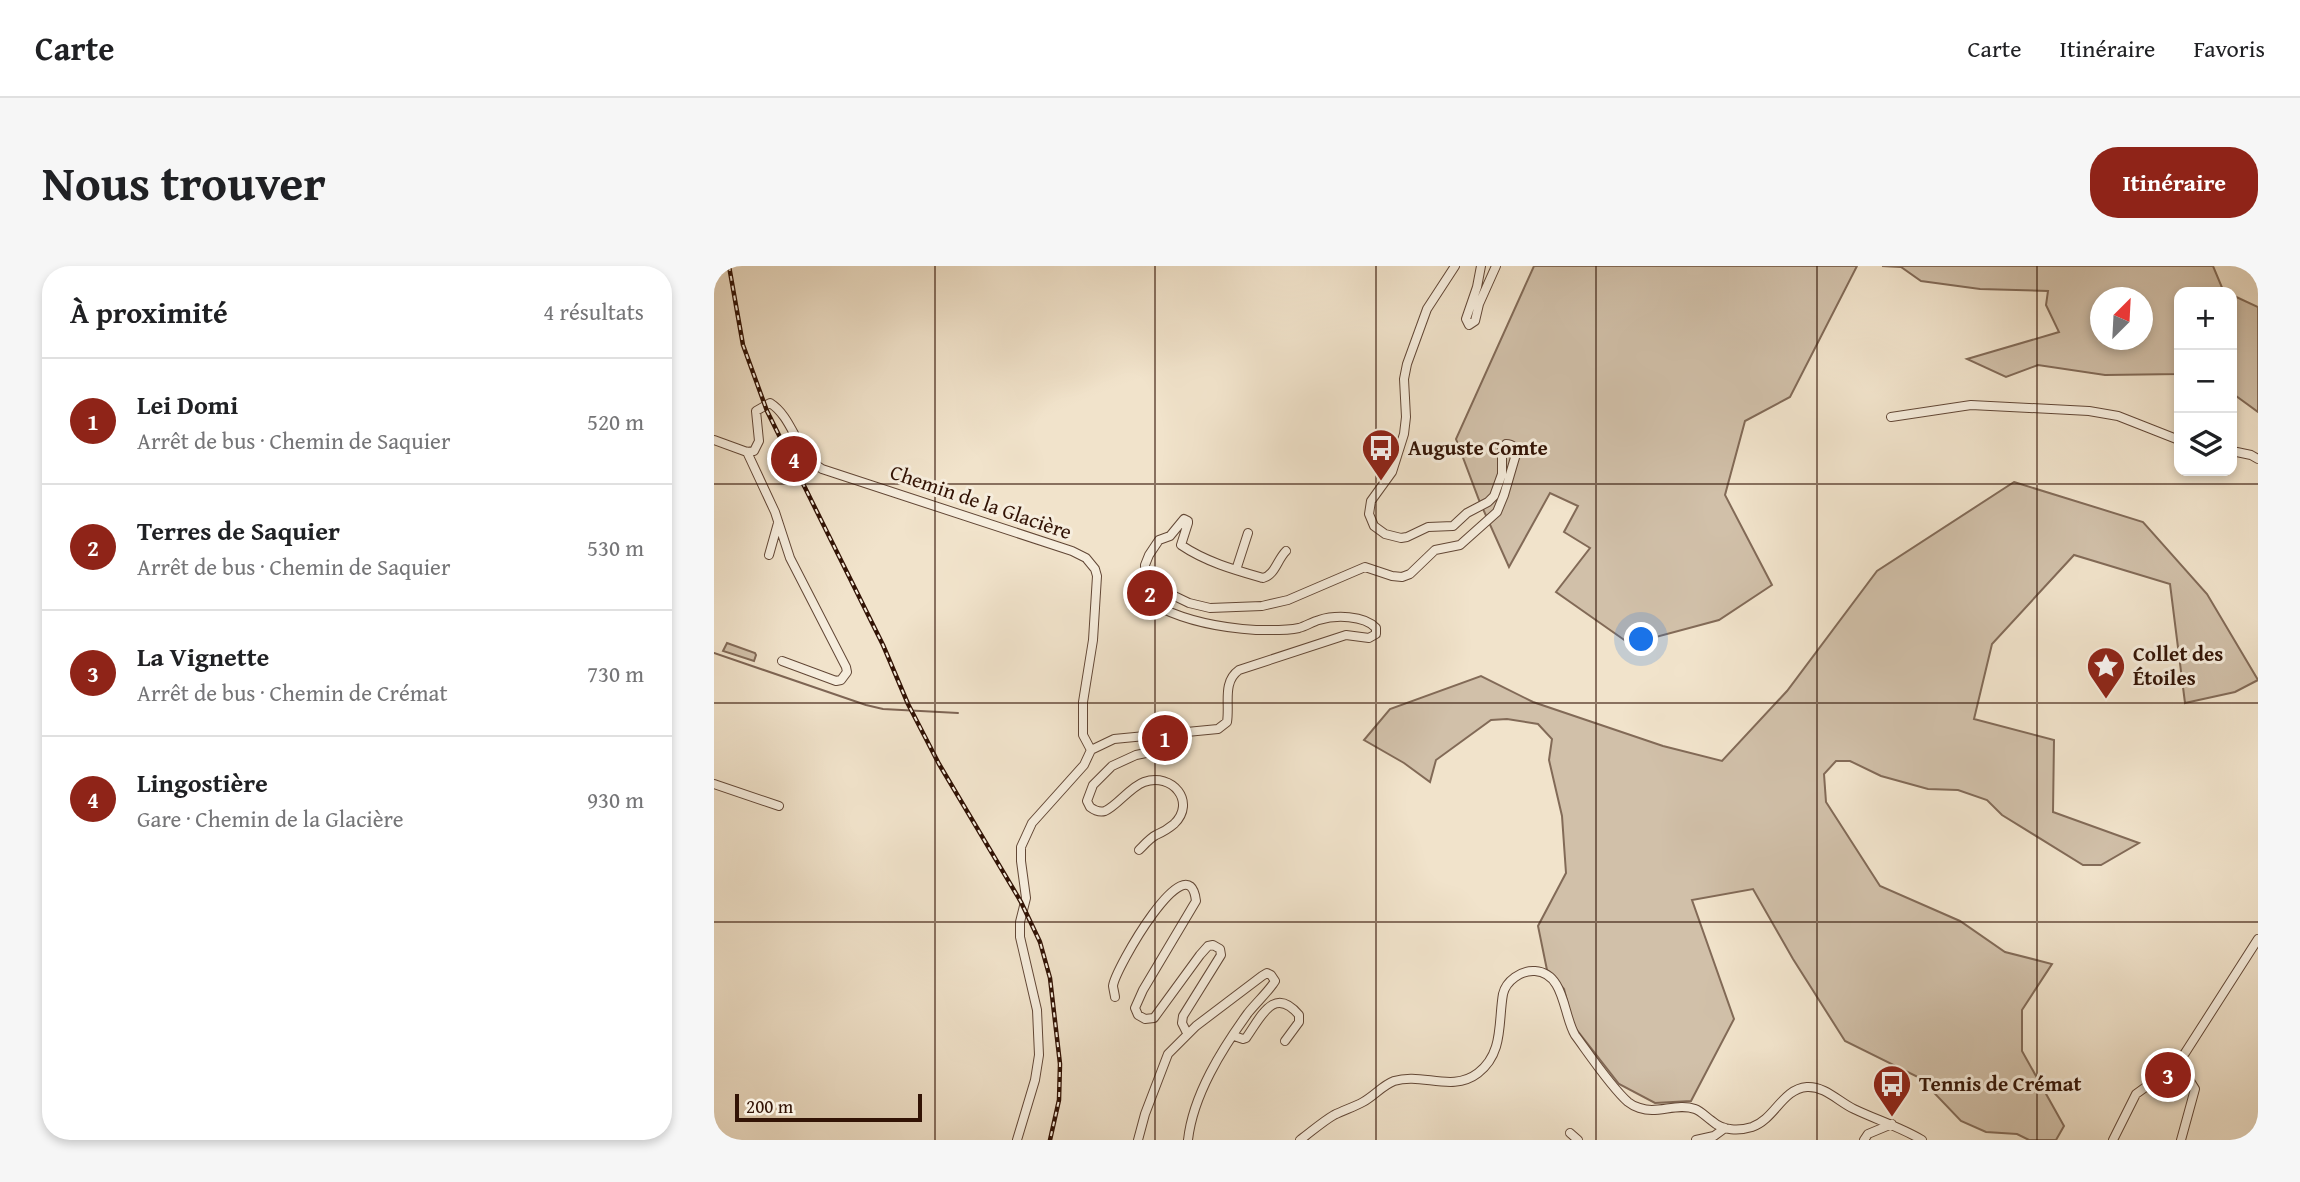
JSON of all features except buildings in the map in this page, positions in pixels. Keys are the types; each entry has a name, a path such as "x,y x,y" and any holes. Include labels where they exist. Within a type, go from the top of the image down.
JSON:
{"street":[{"path":"1156,605 1155,596 1161,591 1189,603 1210,608 1274,604 1365,567 1402,577 1410,574 1435,550 1460,545 1480,525 1488,522 1504,495 1516,454 1509,444 1503,448 1502,474 1494,496 1467,513 1453,526 1428,527 1401,538 1378,530 1369,514 1371,501 1392,472 1400,451 1406,417 1404,379 1407,364 1427,309 1455,266"},
{"path":"1481,266 1477,288 1466,319 1469,324 1475,321 1479,304 1496,266"},
{"name":"Chemin de la Glacière","path":"747,452 754,450 759,443 756,411 770,403 781,414 809,460 822,469 1086,558 1095,569 1098,585 1083,702 1083,730 1092,747"},
{"path":"1891,416 1971,405 2089,411 2118,416 2174,438"},
{"path":"714,440 747,452 790,558 847,672 841,680 836,681 782,662"},
{"path":"2237,452 2258,459"},
{"path":"1017,1140 1035,1080 1039,1055 1037,1010 1020,937 1020,922 1026,898 1020,861 1021,847 1030,827 1084,765 1092,747 1114,739 1212,730 1225,724 1229,684 1234,673 1239,670 1346,635 1372,638 1376,634 1376,628 1367,621 1353,618 1323,619 1287,629 1226,627 1171,613 1156,605 1150,606 1146,600 1145,565 1159,540 1170,537 1184,519 1188,523 1181,542 1183,547 1236,570 1268,578 1286,551"},
{"path":"769,555 778,523"},
{"path":"1236,570 1248,533"},
{"path":"1139,850 1180,818 1184,804 1177,788 1157,780 1144,782 1105,811 1090,807 1088,796 1093,785 1112,766 1136,755 1171,748 1180,740 1182,732"},
{"path":"714,784 779,806"},
{"path":"1115,996 1113,986 1126,957 1154,911 1175,888 1183,885 1191,888 1196,901 1135,1008 1138,1015 1145,1019 1154,1018 1200,954 1213,945 1220,949 1221,955 1182,1016 1187,1033"},
{"path":"2113,1140 2136,1094 2172,1068 2198,1035 2258,939"},
{"path":"1300,1140 1326,1120 1362,1102 1394,1081 1416,1079 1451,1082 1476,1075 1489,1060 1497,1042 1503,992 1520,974 1536,971 1551,978 1556,984 1569,1025 1627,1101 1639,1108 1651,1111 1681,1107 1695,1109 1716,1125 1737,1130 1756,1125 1770,1116 1790,1093 1803,1087 1819,1088 1857,1111 1892,1124 1922,1140"},
{"path":"1139,1140 1145,1114 1168,1054 1187,1033 1266,973 1271,975 1275,981 1248,1013 1207,1082 1192,1119 1188,1140"},
{"path":"1234,1037 1246,1038 1260,1017 1281,1001 1286,1002 1299,1015 1299,1022 1285,1041"},
{"path":"2172,1068 2192,1083 2195,1089 2181,1140"},
{"path":"1864,1140 1868,1134 1892,1124"},
{"path":"1696,1140 1714,1136 1725,1128"},
{"path":"1570,1133 1578,1140"}],"shaded area":[{"path":"1534,266 1857,266 1790,397 1745,421 1725,495 1772,585 1719,620 1630,644 1556,592 1590,548 1564,532 1578,506 1550,493 1509,567 1456,439"},
{"path":"1882,266 2213,266 2222,287 2174,287 2174,374 2105,375 2038,365 2006,377 1967,359 2059,332 2046,305 2048,291 1980,289 1921,281 1901,267"},
{"path":"2237,297 2258,307 2258,412 2237,397"},
{"path":"2014,482 2143,522 2207,594 2258,680 2235,692 2185,703 2170,584 2074,555 1992,644 1974,719 2054,740 2053,812 2139,843 2101,865 2083,865 2002,815 1987,800 1958,790 1928,789 1881,776 1850,761 1836,761 1824,774 1826,802 1880,886 1960,921 2005,952 2052,964 2022,1010 2022,1051 2064,1126 2056,1140 2029,1140 2017,1134 1986,1132 1961,1121 1920,1078 1845,1041 1753,889 1692,900 1734,1019 1691,1101 1655,1103 1619,1084 1573,1025 1564,989 1547,970 1538,926 1566,873 1562,816 1549,760 1552,739 1538,724 1507,719 1491,720 1436,760 1430,782 1364,740 1390,709 1481,676 1533,702 1663,746 1722,761 1787,691 1877,571"},
{"path":"727,643 755,653 754,661 723,651"}],"waterway":[{"path":"714,653 866,705 883,709 958,713"}],"railway":[{"path":"729,266 743,345 767,411 883,645 908,704 939,764 1021,902 1040,942 1050,978 1060,1064 1059,1100 1050,1140"}],"place":[{"name":"Lingostière","path":"794,459"},
{"name":"Auguste Comte","path":"1381,482"},
{"name":"Terres de Saquier","path":"1150,593"},
{"name":"Collet des Étoiles","path":"2106,700"},
{"name":"Lei Domi","path":"1165,738"},
{"name":"La Vignette","path":"2168,1075"},
{"name":"Tennis de Crémat","path":"1892,1118"}]}
